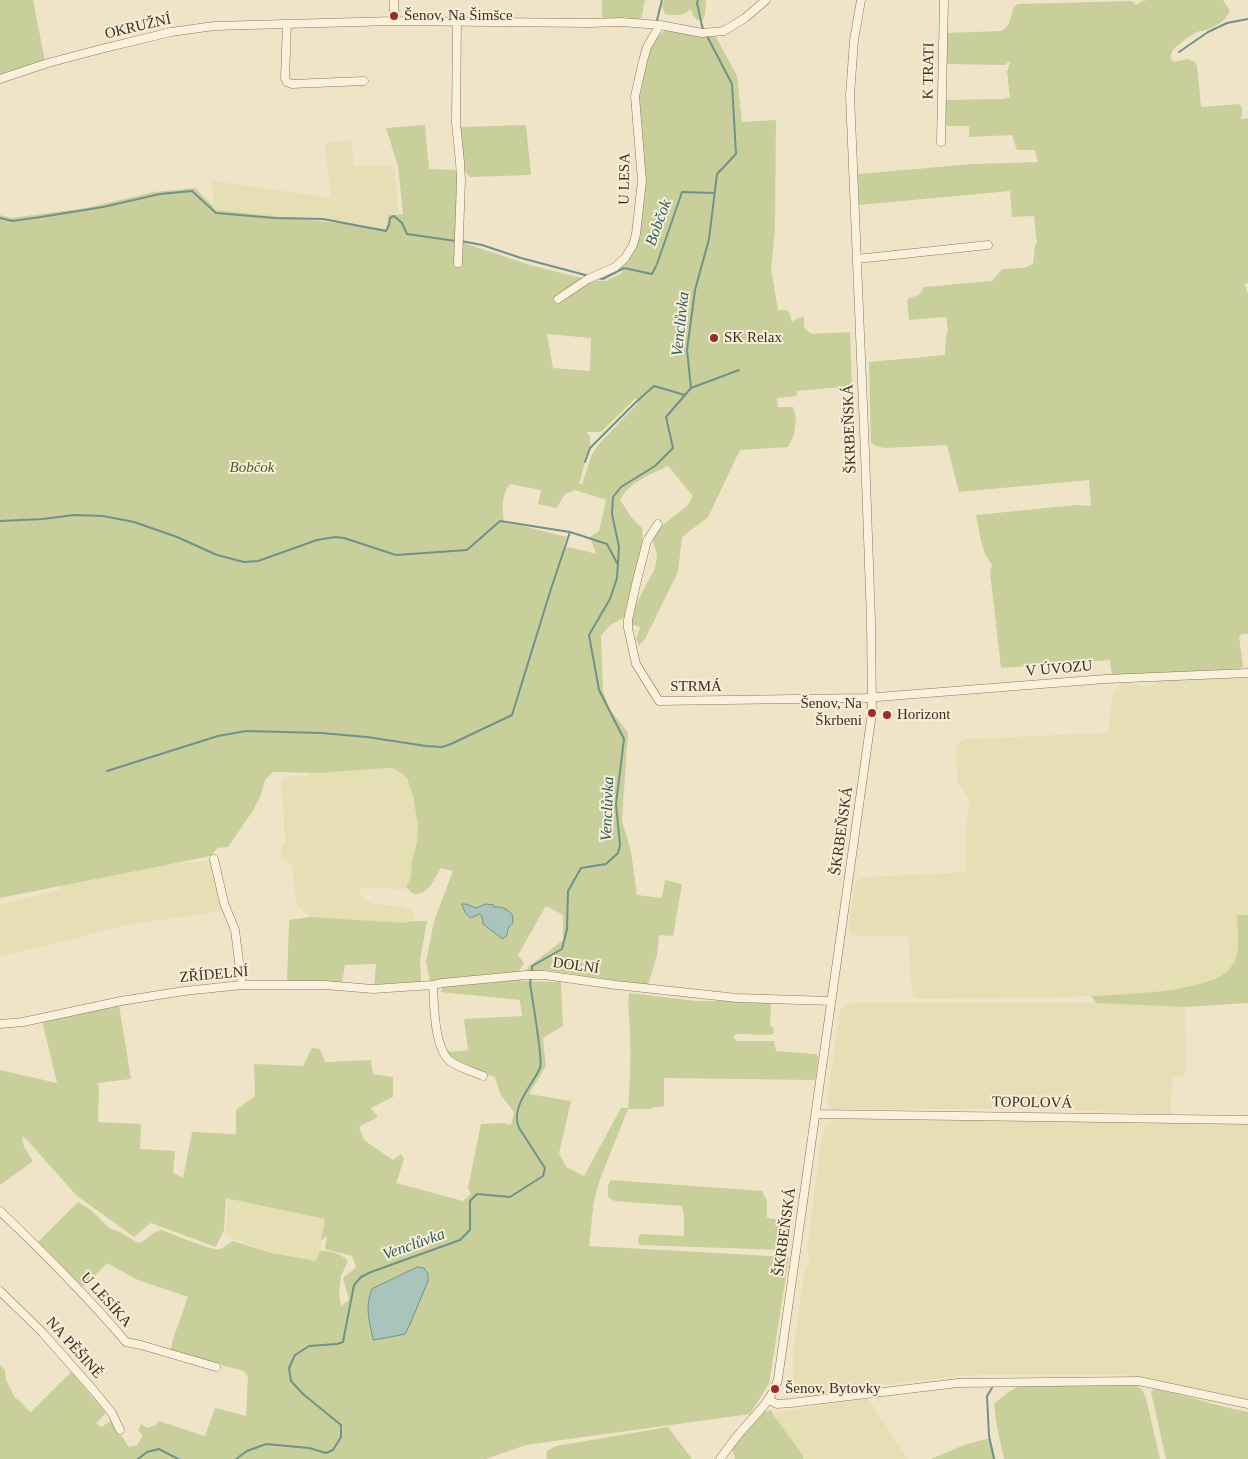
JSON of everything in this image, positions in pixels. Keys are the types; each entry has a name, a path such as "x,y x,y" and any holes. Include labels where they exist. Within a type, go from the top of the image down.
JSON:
{"street":[{"path":"394,0 394,21"},
{"name":"OKRUŽNÍ","path":"0,79 48,63 171,32 214,26 457,20 621,22 660,25 706,32 724,31 745,18 766,0"},
{"name":"ŠKRBEŇSKÁ","path":"720,1459 768,1400 775,1389 780,1368 872,713 871,621 850,94 854,40 861,0"},
{"name":"K TRATI","path":"941,142 944,0"},
{"path":"457,20 456,123 461,181 458,262"},
{"path":"287,24 285,78 288,82 292,84 306,84 364,81"},
{"name":"U LESA","path":"558,299 588,279 615,267 625,258 633,245 642,181 635,96 647,47 660,25"},
{"path":"857,259 988,245"},
{"name":"STRMÁ","path":"658,524 647,541 628,620 628,628 636,664 659,701 872,697"},
{"name":"V ÚVOZU","path":"872,697 1105,679 1248,672"},
{"path":"214,859 224,902 235,930 242,985"},
{"name":"DOLNÍ","path":"433,985 535,975 737,998 831,1001"},
{"name":"ZŘÍDELNÍ","path":"0,1024 23,1022 121,1001 184,991 242,985 325,985 373,989 433,985"},
{"path":"433,985 434,1010 442,1050 452,1062 483,1076"},
{"name":"TOPOLOVÁ","path":"816,1114 1248,1120"},
{"name":"U LESÍKA","path":"0,1211 83,1294 126,1342 141,1344 216,1367"},
{"name":"NA PĚŠINĚ","path":"0,1291 42,1332 95,1392 112,1413 120,1430"},
{"path":"768,1400 777,1404 791,1403 958,1383 1139,1380 1248,1404"}],"shaded area":[{"path":"351,140 354,166 394,166 398,212 389,215 386,229 214,210 212,181 331,198 325,143"},
{"path":"1248,677 1248,915 1237,915 1238,951 1231,968 1226,972 1194,986 1153,992 1048,998 919,999 913,997 908,936 862,936 851,933 849,926 854,889 860,879 966,871 966,829 969,801 957,781 956,746 961,741 966,739 1108,733 1112,698 1120,684 1124,682 1146,686 1159,681"},
{"path":"387,768 395,769 407,778 417,814 418,835 412,860 411,877 403,889 363,888 360,889 359,893 366,901 374,904 401,906 411,910 414,912 415,917 412,921 405,923 310,917 297,904 293,868 281,855 283,843 286,839 284,834 281,777"},
{"path":"211,860 224,909 222,911 126,925 0,956 0,905 60,889 65,883 140,867"},
{"path":"851,1003 1096,1003 1185,1007 1186,1072 1182,1077 1172,1078 1171,1114 1001,1109 832,1109 827,1100 840,1011"},
{"path":"862,1118 1059,1119 1248,1124 1248,1403 1163,1382 1125,1375 959,1376 884,1385 817,1397 804,1396 793,1383 793,1350 804,1274 810,1259 807,1250 821,1141 827,1125 832,1121"},
{"path":"227,1198 325,1219 321,1241 322,1251 316,1261 272,1253 226,1236"},
{"path":"863,1399 870,1401 908,1459 805,1459 772,1413"}],"green space":[{"path":"0,0 33,0 45,61 0,75"},
{"path":"602,0 646,0 641,18 623,17 620,19 604,18 602,16"},
{"path":"664,0 706,0 703,20 697,20 691,9 679,15 665,14 662,6"},
{"path":"1148,0 1223,0 1230,11 1226,17 1209,29 1197,32 1183,41 1172,52 1171,60 1174,62 1188,59 1195,62 1201,107 1239,104 1242,110 1240,119 1248,118 1248,283 1245,284 1248,292 1248,634 1242,634 1239,637 1243,666 1240,669 1112,675 1110,660 1001,668 990,572 992,565 985,554 976,515 1076,505 1091,506 1089,480 959,492 947,445 884,448 876,446 871,442 869,362 945,355 948,331 946,317 909,320 907,301 909,298 919,295 924,287 992,281 1002,269 1024,268 1033,264 1035,245 1037,244 1034,216 1012,217 1010,191 859,205 858,174 973,164 1038,162 1035,150 1017,150 1012,135 969,137 969,126 948,126 943,123 943,100 1004,99 1010,97 1007,72 1009,61 1005,65 944,64 944,33 1002,31 1009,23 1013,9 1018,4 1132,1 1136,5"},
{"path":"666,29 715,35 737,76 742,122 776,120 775,231 771,268 778,310 787,310 792,323 794,320 804,316 804,327 811,334 850,332 852,386 797,391 797,396 777,398 778,407 793,407 796,418 794,435 788,447 740,450 708,517 682,537 678,572 645,639 639,646 636,638 640,628 639,626 630,625 632,612 655,568 657,554 652,539 659,528 688,505 693,496 668,466 635,483 624,493 620,500 632,518 642,528 643,546 625,617 610,625 601,636 603,691 610,710 628,732 622,821 631,851 637,895 662,898 665,880 682,884 673,936 659,935 657,955 648,985 546,970 535,974 527,973 528,967 563,940 563,915 546,906 518,955 524,963 518,973 497,976 525,981 561,982 563,1026 543,1038 546,1066 529,1094 571,1101 559,1153 566,1167 584,1176 621,1108 628,1108 630,1061 629,993 696,1001 764,1001 771,1003 770,1025 774,1029 774,1033 770,1035 737,1034 733,1037 737,1041 774,1041 776,1051 816,1054 818,1056 816,1078 814,1080 664,1078 664,1106 653,1107 652,1109 628,1109 599,1182 594,1201 589,1246 789,1257 769,1384 750,1414 526,1445 486,1459 0,1459 0,1365 5,1370 6,1380 15,1398 31,1412 71,1372 106,1413 96,1423 101,1427 111,1421 129,1447 137,1445 143,1436 138,1430 141,1424 147,1428 156,1425 159,1421 205,1436 215,1408 246,1416 248,1377 244,1371 176,1353 171,1349 188,1297 138,1280 107,1263 86,1285 82,1286 45,1248 37,1243 78,1202 91,1210 109,1228 120,1232 138,1243 162,1230 216,1249 220,1249 233,1241 272,1253 316,1261 320,1251 335,1253 348,1261 341,1276 339,1292 341,1306 349,1300 343,1278 356,1267 352,1256 325,1249 327,1236 321,1241 325,1219 226,1198 224,1230 216,1247 151,1223 134,1237 76,1195 22,1136 24,1147 33,1161 0,1185 0,1070 57,1083 42,1021 119,1005 131,1079 97,1083 99,1087 98,1122 141,1124 140,1149 175,1151 173,1173 183,1178 192,1132 236,1134 236,1110 255,1096 254,1064 303,1066 312,1048 320,1049 325,1062 371,1060 373,1074 393,1077 393,1097 371,1108 378,1117 359,1127 364,1140 393,1160 401,1154 404,1159 396,1183 463,1201 471,1194 468,1188 481,1124 503,1123 511,1125 514,1112 500,1094 495,1077 453,1059 445,1049 451,1052 468,1050 464,1019 522,1016 520,1000 440,992 446,982 430,981 426,962 434,921 453,871 441,868 427,890 418,894 413,894 406,887 411,877 418,826 413,796 407,778 395,769 318,773 273,772 265,780 261,795 252,812 228,847 217,848 211,856 0,898 0,215 11,218 86,208 154,192 195,188 215,210 386,229 389,215 403,214 398,166 386,128 425,125 429,169 458,170 456,232 467,244 530,265 582,278 560,295 559,303 593,280 606,281 622,273 621,268 632,254 638,234 639,94 653,42","holes":["547,334 591,338 590,371 553,368","636,398 638,403 598,445 592,454 582,484 579,484 590,444 590,436 586,432 601,432","510,484 541,490 538,504 557,508 565,494 575,490 606,500 599,531 590,537 596,554 566,547 564,544 567,537 504,523 503,502"]},
{"path":"526,125 531,175 470,177 462,165 459,127"},
{"path":"1237,915 1248,915 1248,1003 1185,1007 1096,1003 1091,996 1166,991 1206,982 1221,976 1231,967 1237,955"},
{"path":"310,917 405,923 427,921 420,960 421,981 416,985 374,986 376,964 345,965 342,983 287,982 289,920"},
{"path":"611,1180 762,1191 767,1201 767,1218 782,1220 785,1223 783,1249 640,1245 638,1242 639,1235 643,1234 684,1236 682,1206 615,1201 608,1196 608,1186"},
{"path":"1127,1384 1140,1387 1146,1398 1160,1459 1004,1459 994,1404 1007,1393 1019,1386"},
{"path":"1154,1389 1248,1412 1248,1459 1166,1459 1151,1392"},
{"path":"772,1410 772,1413 804,1457 803,1459 735,1459 732,1449 743,1433 761,1413"},
{"path":"668,1427 692,1459 548,1459 546,1457 547,1451 556,1446"},
{"path":"990,1438 996,1459 931,1459 964,1445"}],"water":[{"path":"462,904 476,908 486,904 494,905 494,907 507,910 512,914 513,920 508,928 507,935 503,939 483,924 482,916 479,914 471,918 466,914"},
{"path":"418,1267 424,1268 428,1274 428,1281 405,1334 373,1340 368,1308 372,1289"}],"waterway":[{"path":"657,20 662,0"},
{"name":"Venclůvka","path":"698,0 697,3 704,30"},
{"path":"1179,52 1208,32 1227,23 1248,19"},
{"name":"Venclůvka","path":"532,971 532,966 562,949 567,929 568,891 581,868 606,864 618,853 620,845 616,804 624,739 599,690 589,635 610,599 617,578 619,547 612,514 613,497 621,487 655,466 673,448 666,417 691,388 687,350 695,290 709,239 717,174 736,154 732,84 707,36"},
{"name":"Bobčok","path":"0,218 12,221 41,217 103,207 160,194 192,191 216,213 275,218 323,219 386,231 390,218 394,216 402,223 407,234 456,241"},
{"name":"Bobčok","path":"657,264 682,192 714,193"},
{"name":"Bobčok","path":"461,241 482,245 521,258 589,276"},
{"name":"Bobčok","path":"598,278 603,279 624,268 652,274 656,266"},
{"path":"691,388 739,370"},
{"path":"585,462 590,448 654,386 685,395"},
{"path":"0,521 74,515 103,516 134,522 177,537 217,555 244,562 258,561 317,540 335,537 344,538 396,555 467,550 500,521 570,532 607,544 618,565"},
{"path":"107,771 218,736 246,731 321,733 442,747 512,715 570,532"},
{"name":"Venclůvka","path":"236,1459 247,1451 266,1444 309,1448 326,1453 333,1450 341,1437 341,1425 303,1394 291,1381 289,1368 295,1355 309,1346 343,1342 354,1285 361,1277 460,1240 470,1230 470,1201 477,1194 510,1197 543,1176 545,1168 519,1128 517,1120 517,1112 523,1097 541,1063 530,984 531,976"},
{"path":"992,1388 987,1396 989,1436 994,1459"},
{"name":"Venclůvka","path":"138,1459 147,1452 159,1449 178,1459"}],"place":[{"name":"Šenov, Na Šimšce","path":"394,16"},
{"name":"SK Relax","path":"714,338"},
{"name":"Šenov, Na Škrbeni","path":"872,713"},
{"name":"Horizont","path":"887,715"},
{"name":"Šenov, Bytovky","path":"775,1389"}]}
